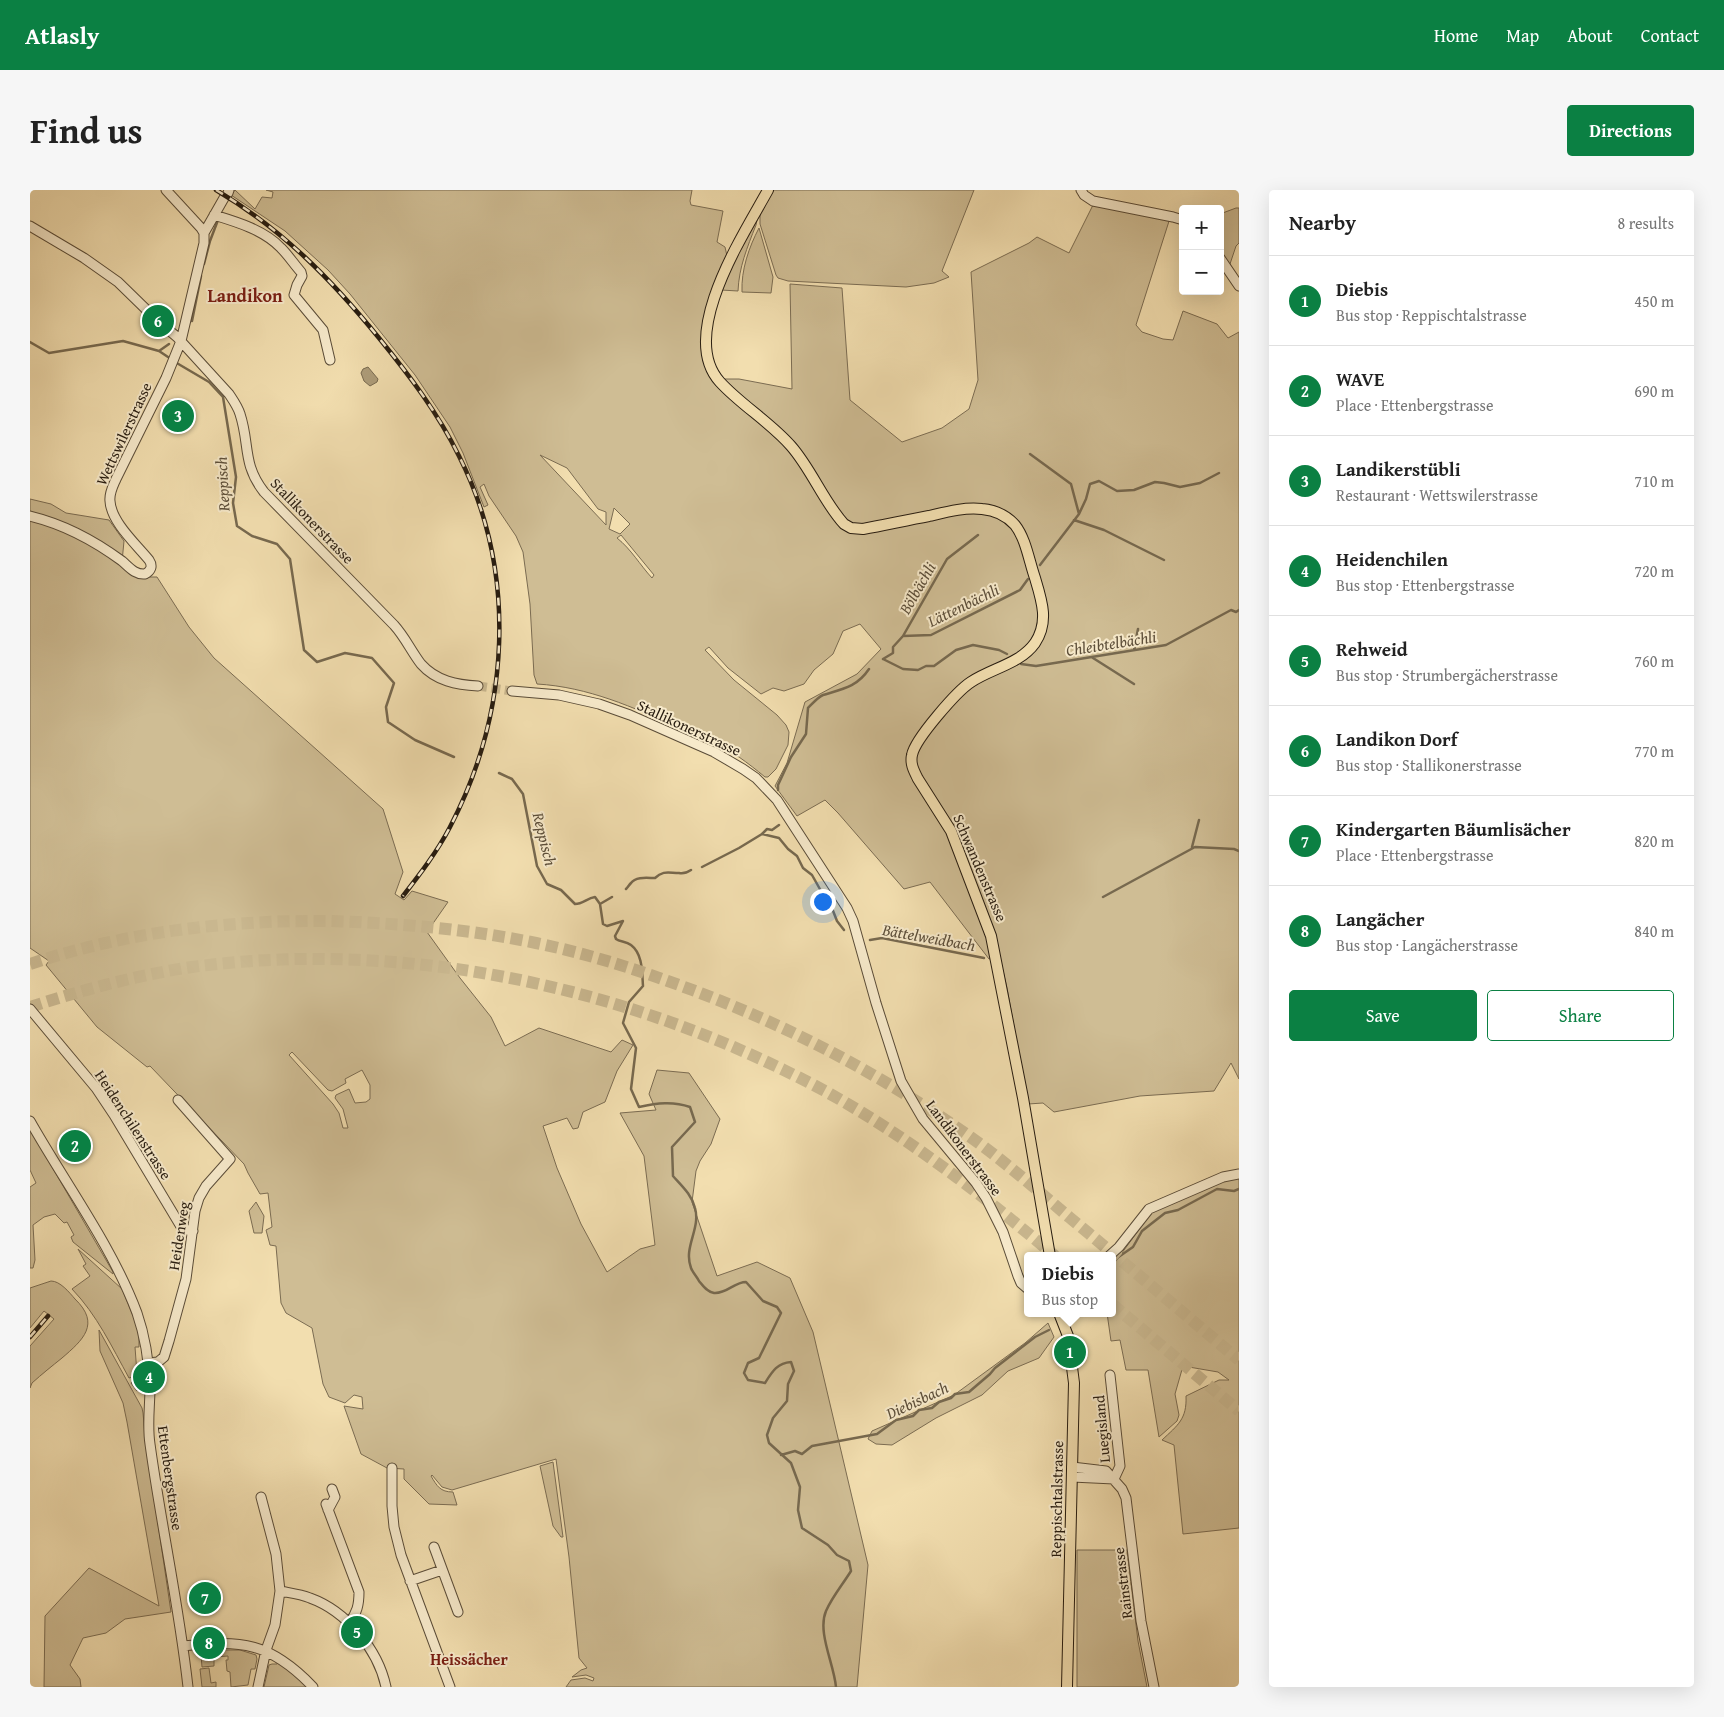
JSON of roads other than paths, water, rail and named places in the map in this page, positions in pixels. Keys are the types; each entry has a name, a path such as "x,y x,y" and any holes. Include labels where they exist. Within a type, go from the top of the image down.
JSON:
{"main road":[{"name":"Schwandenstrasse","path":"768,190 723,271 712,310 706,340 706,352 708,362 720,382 758,414 790,445 844,524 852,528 863,529 949,512 982,509 991,510 1003,515 1014,525 1022,537 1042,602 1043,622 1034,645 1023,656 977,678 960,692 917,742 912,752 912,763 914,772 940,812 955,840 991,936 1023,1098 1049,1252"},
{"name":"Reppischtalstrasse","path":"1060,1317 1068,1336 1073,1374 1068,1687"}],"street":[{"path":"166,190 204,233"},
{"path":"1082,190 1084,195 1093,201 1179,219"},
{"path":"181,341 204,243 204,233 227,194"},
{"path":"214,215 235,222 266,237 280,247 301,272 302,276 294,295 323,330 330,360"},
{"name":"Stallikonerstrasse","path":"30,226 84,258 118,282 181,341 236,404 241,417 250,469 264,492 398,629 422,664 431,672 457,685 478,686"},
{"path":"1224,264 1239,286"},
{"name":"Wettswilerstrasse","path":"30,516 62,527 88,540 123,562 136,573 142,575 150,571 152,564 114,518 110,505 110,495 116,479 172,366 181,341"},
{"name":"Stallikonerstrasse","path":"512,690 559,695 599,704 630,715 698,745 743,769 756,778 777,800 847,908"},
{"name":"Landikonerstrasse","path":"847,908 853,921 876,1003 901,1081 923,1119 976,1183 986,1198 1003,1232 1018,1276 1024,1285"},
{"name":"Heidenchilenstrasse","path":"30,1009 96,1088 180,1225 192,1231"},
{"name":"Heidenweg","path":"148,1363 158,1362 164,1357 169,1342 186,1279 198,1198 230,1159 178,1100"},
{"name":"Ettenbergstrasse","path":"30,1121 122,1278 142,1328 148,1363 150,1442 188,1687"},
{"path":"1113,1252 1149,1209 1223,1177 1239,1174"},
{"name":"Luegisland","path":"1110,1375 1120,1466 1114,1479"},
{"path":"392,1468 394,1527 401,1555 450,1687"},
{"name":"Rainstrasse","path":"1072,1472 1106,1471 1122,1489 1126,1498 1141,1621 1154,1687"},
{"path":"1072,1472 1114,1479"},
{"path":"332,1489 335,1497 327,1507 358,1592 359,1605 356,1615 349,1623"},
{"path":"258,1687 266,1650 275,1625 280,1591 276,1554 260,1497"},
{"path":"434,1547 458,1612"},
{"path":"410,1582 442,1570"},
{"path":"280,1591 302,1595 319,1601 349,1623 369,1648 379,1667 386,1687"},
{"path":"183,1646 221,1642 266,1650 289,1664 313,1687"}],"waterway":[{"path":"204,264 218,220"},
{"path":"192,321 201,276"},
{"name":"Reppisch","path":"30,342 49,353 123,341 159,351 171,359"},
{"path":"159,351 169,344"},
{"name":"Reppisch","path":"175,362 209,382 223,397 236,477 233,503 237,526 252,536 277,544 290,559 304,650 317,662 345,653 372,658 394,683 386,707 388,722 415,740 454,757"},
{"name":"Lättenbächli","path":"1030,454 1071,484 1079,514 1040,565"},
{"path":"1079,514 1090,484 1099,481 1117,491 1134,490 1155,482 1180,487 1200,483 1219,473"},
{"path":"1074,520 1104,530 1164,560"},
{"name":"Bölbächli","path":"903,636 947,559 978,535"},
{"name":"Lättenbächli","path":"883,659 893,653 893,647 903,636 931,635 1020,590 1028,579"},
{"name":"Chleibtelbächli","path":"1021,664 1036,666 1166,645 1231,610 1236,612 1239,610"},
{"path":"1134,650 1138,629"},
{"name":"Chleibtelbächli","path":"883,659 903,669 918,670 926,666 934,666 956,650 973,645 999,650 1007,654"},
{"path":"1093,658 1134,684"},
{"name":"Lättenbächli","path":"778,790 778,785 791,757 806,734 808,708 821,696 854,684 869,669"},
{"name":"Reppisch","path":"499,773 512,779 523,794 537,866 547,884 561,890 575,904 595,897 600,904 603,924 607,926 623,921 615,936 616,939 631,945 640,958 643,986 629,1002 623,1023 636,1048 631,1089 639,1107 665,1103 690,1107 695,1122 672,1147 673,1176 689,1195 695,1208 696,1223 689,1253 692,1270 704,1287 714,1293 723,1292 746,1282 763,1301 777,1307 781,1313 759,1358 748,1363 744,1373 748,1380 765,1383 778,1366 782,1364 791,1362 794,1371 788,1384 787,1401 773,1418 767,1435 769,1443 791,1463 800,1487 798,1510 802,1528 828,1545 837,1555 849,1561 851,1571 826,1611 823,1628 836,1687"},
{"path":"1192,847 1199,820"},
{"name":"Lättenbächli","path":"762,834 767,829 772,830 779,825"},
{"name":"Bättelweidbach","path":"702,867 762,834 779,838 797,856 803,868 812,875 821,891 828,898 837,921 844,930"},
{"path":"1103,897 1195,847 1234,849 1239,851"},
{"name":"Bättelweidbach","path":"626,889 633,881 639,878 655,878 663,873 682,873 691,870"},
{"name":"Bättelweidbach","path":"600,904 612,897"},
{"name":"Bättelweidbach","path":"870,940 882,938 984,958"},
{"name":"Diebisbach","path":"1116,1259 1133,1247 1142,1231 1165,1213 1178,1210 1217,1189 1234,1191 1239,1189"},
{"name":"Diebisbach","path":"781,1455 795,1451 802,1454 812,1446 877,1434 896,1420 913,1416 919,1410 932,1408 955,1394 969,1392 995,1368 1035,1337 1049,1330"}],"tunnel":[{"path":"478,686 512,691"},
{"path":"30,964 66,953 140,936 215,926 290,921 380,923 459,930 510,938 585,955 633,969 704,994 814,1043 884,1081 919,1102 983,1146 1111,1252"},
{"path":"30,1007 90,989 151,974 192,967 262,960 333,959 404,963 474,972 544,985 612,1003 680,1026 745,1052 815,1086 856,1109 915,1147 972,1189 1050,1252"},
{"path":"1116,1257 1239,1360"},
{"path":"1116,1307 1239,1411"}],"railway":[{"path":"216,190 263,221 304,256 343,295 401,366 432,410 459,456 478,501 491,547 498,594 499,642 495,690 485,737 470,783 450,827 434,854 403,896"},
{"path":"30,1337 48,1316"}],"place":[{"name":"Landikon Dorf","path":"158,321"},
{"name":"Landikerstübli","path":"178,416"},
{"name":"WAVE","path":"75,1146"},
{"name":"Diebis","path":"1070,1352"},
{"name":"Heidenchilen","path":"149,1377"},
{"name":"Kindergarten Bäumlisächer","path":"205,1598"},
{"name":"Rehweid","path":"357,1632"},
{"name":"Langächer","path":"209,1643"}],"district":[{"name":"Landikon","path":"245,296"},
{"name":"Heissächer","path":"469,1659"}]}
